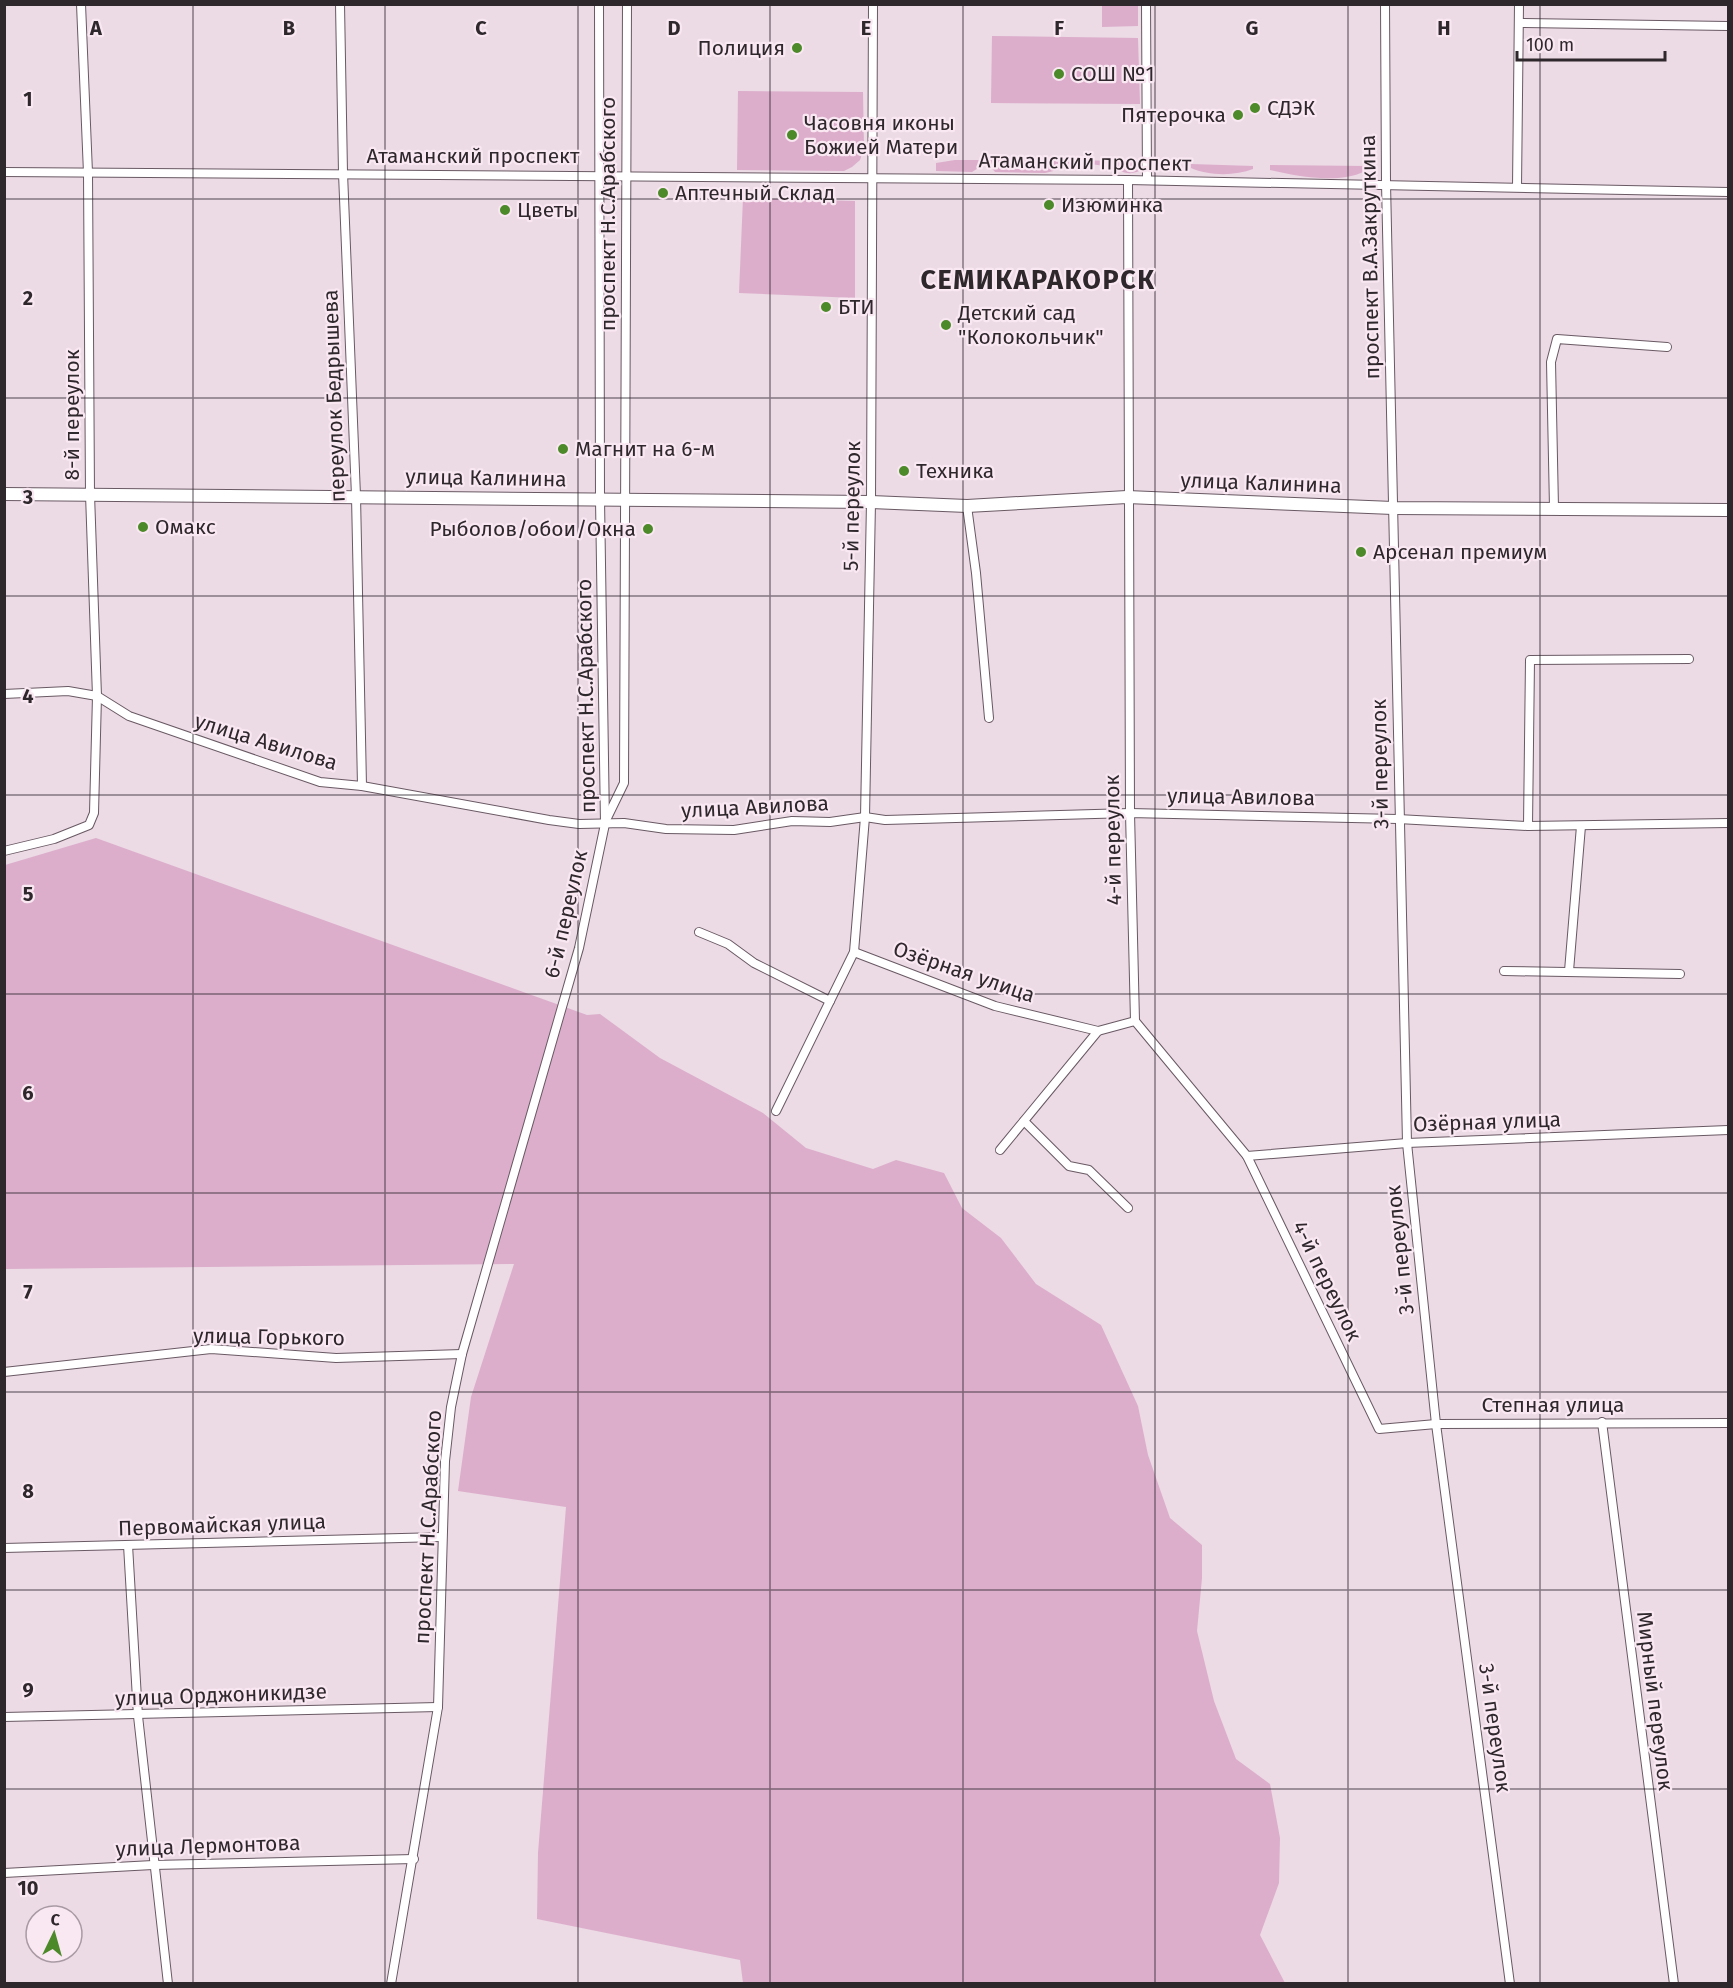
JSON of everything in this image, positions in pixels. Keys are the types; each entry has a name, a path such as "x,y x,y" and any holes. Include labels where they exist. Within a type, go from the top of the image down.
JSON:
{"main road":[{"name":"улица Калинина","path":"4,494 871,502 967,506 1127,497 1393,508 1554,507 1728,510"}],"street":[{"name":"8-й переулок","path":"4,851 54,839 89,825 94,813 97,696 90,494 88,173 81,4"},
{"name":"переулок Бедрышева","path":"340,4 343,173 357,496 362,786"},
{"name":"проспект Н.С.Арабского","path":"599,4 600,499 605,824"},
{"name":"проспект Н.С.Арабского","path":"605,824 624,783 627,4"},
{"name":"5-й переулок","path":"776,1111 854,952 865,817 871,502 873,4"},
{"path":"1146,4 1147,180"},
{"name":"проспект В.А.Закруткина","path":"1385,4 1386,183 1393,508"},
{"path":"1517,187 1519,4"},
{"path":"1519,23 1728,26"},
{"name":"Атаманский проспект","path":"4,172 1147,180 1386,183 1728,192"},
{"name":"4-й переулок","path":"1128,180 1127,497 1130,813 1135,1021 1247,1156 1379,1429"},
{"path":"1554,507 1551,362 1557,339 1667,347"},
{"path":"967,506 976,573 989,718"},
{"name":"3-й переулок","path":"1393,508 1398,819 1407,1143 1436,1424 1510,1983"},
{"path":"1528,826 1530,660 1689,659"},
{"name":"улица Авилова","path":"4,694 68,691 97,696 129,716 320,782 362,786 549,820 624,823 666,829 734,830 792,821 830,822 865,817 885,820 1130,813 1398,819 1528,826 1728,823"},
{"name":"6-й переулок","path":"561,1011 579,948 605,824"},
{"path":"1569,971 1581,826"},
{"path":"699,932 728,944 754,963 830,1002"},
{"name":"Озёрная улица","path":"854,952 995,1006 1098,1030"},
{"path":"1504,971 1680,974"},
{"name":"проспект Н.С.Арабского","path":"391,1983 414,1859 438,1707 441,1537 451,1407 462,1354 561,1011"},
{"path":"1000,1150 1098,1030 1135,1021"},
{"path":"1024,1121 1070,1166 1089,1170 1128,1208"},
{"name":"Озёрная улица","path":"1247,1156 1407,1143 1728,1130"},
{"name":"улица Горького","path":"4,1372 210,1349 336,1358 462,1354"},
{"name":"Мирный переулок","path":"1602,1422 1674,1983"},
{"name":"Степная улица","path":"1379,1429 1436,1424 1728,1423"},
{"name":"Первомайская улица","path":"4,1548 441,1537"},
{"path":"128,1545 138,1716 168,1983"},
{"name":"улица Орджоникидзе","path":"4,1717 138,1716 438,1707"},
{"name":"улица Лермонтова","path":"4,1872 153,1864 414,1859"}],"shaded area":[{"path":"1102,5 1138,5 1138,26 1102,27"},
{"path":"992,36 1138,38 1140,104 991,103"},
{"path":"738,91 863,92 864,148 860,160 844,171 737,170"},
{"path":"982,160 983,165 972,172 936,171 936,163"},
{"path":"990,160 1069,160 1070,167 1045,173 995,172 990,166"},
{"path":"1079,160 1144,162 1144,168 1134,173 1126,173 1101,165 1082,165"},
{"path":"1191,164 1253,166 1253,169 1238,173 1214,174 1191,168"},
{"path":"1270,165 1366,166 1366,171 1343,177 1319,178 1270,170"},
{"path":"743,198 855,201 855,298 739,293"},
{"path":"96,838 587,1015 600,1014 660,1058 763,1113 806,1148 873,1169 896,1160 944,1173 962,1208 1001,1238 1036,1284 1101,1325 1138,1406 1148,1455 1170,1518 1202,1545 1202,1578 1197,1631 1214,1701 1236,1759 1270,1784 1280,1838 1279,1883 1260,1935 1285,1983 743,1983 740,1960 537,1919 538,1853 566,1507 458,1491 471,1397 514,1264 5,1269 5,865"}],"place":[{"name":"Полиция","path":"797,48"},
{"name":"СОШ №1","path":"1059,74"},
{"name":"СДЭК","path":"1255,108"},
{"name":"Пятeрочка","path":"1238,115"},
{"name":"Часовня иконы Божией Матери","path":"792,135"},
{"name":"Аптечный Склад","path":"663,193"},
{"name":"Изюминка","path":"1049,205"},
{"name":"Цветы","path":"505,210"},
{"name":"БТИ","path":"826,307"},
{"name":"Детский сад \"Колокольчик\"","path":"946,325"},
{"name":"Магнит на 6-м","path":"563,449"},
{"name":"Техника","path":"904,471"},
{"name":"Омакс","path":"143,527"},
{"name":"Рыболов/обои/Окна","path":"648,529"},
{"name":"Арсенал премиум","path":"1361,552"}],"district":[{"name":"СЕМИКАРАКОРСК","path":"1038,280"}]}
